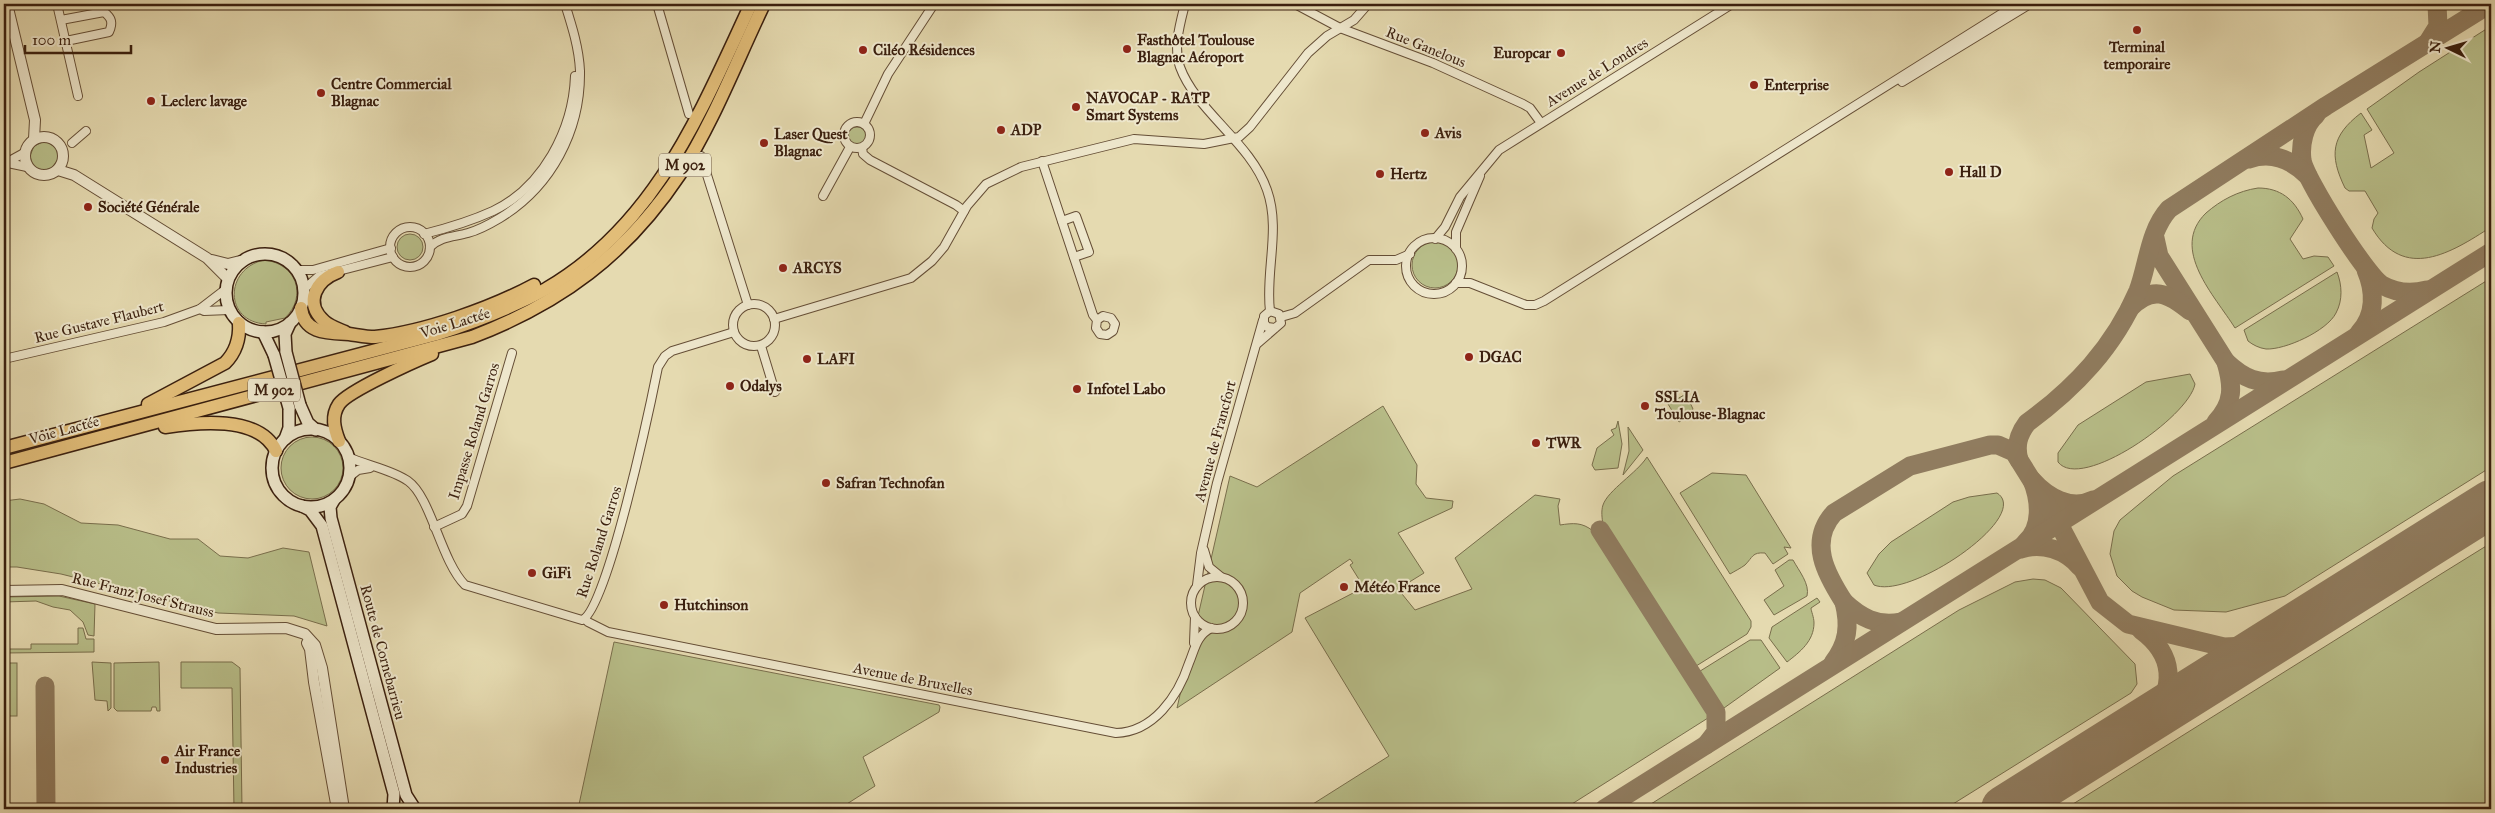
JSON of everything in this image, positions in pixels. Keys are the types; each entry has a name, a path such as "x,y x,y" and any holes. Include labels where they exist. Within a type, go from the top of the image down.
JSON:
{"highway":[{"name":"Voie Lactée","path":"4,448 437,334 486,318 517,304 566,276 597,252 622,228 647,199 681,149 751,4"},
{"name":"Voie Lactée","path":"4,464 472,337 533,312 595,270 622,246 649,216 680,173 712,113 764,4"},
{"path":"301,308 305,321 317,331 332,335 350,334 374,337 471,313 551,276 576,260 616,227 622,228"},
{"path":"338,272 320,282 316,289 314,304 322,320 350,334"},
{"path":"116,418 186,386 225,363 234,353 238,342 240,323"},
{"path":"339,441 334,422 340,402 404,367 443,350 446,344"},
{"path":"103,436 209,421 258,431 267,437 276,451"}],"main road":[{"path":"285,439 303,430 316,430 328,434 339,441 348,457 348,478 334,500 323,506 302,506 286,498 277,487 272,467 276,451 290,428 294,406 285,334 301,308 304,289 298,270 288,261 277,255 264,253 252,255 240,262 227,284 229,310 240,323 251,330 273,332 290,324"},
{"path":"263,332 294,406 316,430"},
{"name":"Route de Cornebarrieu","path":"334,500 330,507 330,518 406,795 415,809"},
{"name":"Route de Cornebarrieu","path":"302,506 310,510 322,526 394,794 394,809"},
{"path":"399,809 415,809"}],"street":[{"path":"7,4 35,120 34,139"},
{"path":"57,4 78,96"},
{"path":"555,167 550,164 570,112 575,67 571,40 561,4"},
{"path":"430,247 424,234 413,228 401,230 394,236 391,248 393,257 400,264 415,266 424,261 430,247 440,240 469,233 489,224 525,200 555,167 571,131 579,92 578,51 565,4"},
{"path":"657,4 689,114"},
{"path":"864,124 888,74 934,4"},
{"path":"1185,4 1178,39 1180,67 1191,87 1259,173 1270,201 1272,220 1268,297 1270,311"},
{"name":"Rue Ganelous","path":"1295,4 1340,28 1433,63 1518,102 1530,108 1541,123"},
{"path":"774,319 911,278 932,261 944,247 975,196 994,178 1021,167 1134,139 1195,144 1239,137 1250,127 1308,52 1327,36 1354,20 1368,4"},
{"name":"Avenue de Londres","path":"1435,239 1445,227 1460,197 1499,150 1732,4"},
{"path":"1456,283 1470,283 1518,303 1535,305 2018,4"},
{"path":"1762,164 1774,162 2030,4"},
{"path":"61,20 104,12 110,16 112,25 109,32 66,41"},
{"path":"35,120 49,137 60,145 60,165"},
{"path":"852,123 864,124 869,129 871,136 868,143 862,148 850,147 845,142 844,134 846,128 852,123"},
{"path":"72,143 86,131"},
{"path":"6,164 24,153 34,139 49,137"},
{"path":"424,234 452,226 494,210 527,186 541,171 556,146"},
{"path":"823,196 850,147"},
{"path":"862,148 863,154 870,160 956,205 964,212"},
{"path":"24,153 27,167"},
{"path":"701,156 748,305"},
{"path":"1042,161 1093,315 1097,320"},
{"path":"6,164 27,167 37,175 47,175 60,165"},
{"path":"60,165 207,258 228,264 240,262"},
{"name":"Avenue de Londres","path":"1456,249 1456,232 1482,170"},
{"path":"525,200 527,186"},
{"path":"1062,221 1076,216 1089,252 1074,257"},
{"path":"1281,318 1295,313 1369,260 1396,260 1410,254 1422,242 1435,239 1446,241 1456,249 1462,266 1456,283 1446,291 1430,294 1415,286 1407,270 1396,260"},
{"path":"298,270 313,270 391,248"},
{"path":"1407,270 1410,254"},
{"path":"304,289 319,276 393,257"},
{"path":"207,258 227,284"},
{"name":"Rue Gustave Flaubert","path":"4,359 164,322 200,309 227,284"},
{"path":"748,305 764,307 774,319 776,327 773,336 760,346 744,344 734,332 735,315 748,305"},
{"name":"Rue Gustave Flaubert","path":"200,309 204,311 229,310"},
{"path":"1256,345 1275,328 1280,323 1281,318 1277,312 1270,311 1263,320 1267,327 1275,328"},
{"name":"Avenue de Francfort","path":"1197,586 1204,545 1226,450 1263,320"},
{"name":"Rue Roland Garros","path":"348,457 409,482 417,489 454,571 466,585 577,619 585,619 594,606 629,495 658,367 665,356 672,351 734,332"},
{"path":"760,346 774,392"},
{"name":"Impasse Roland Garros","path":"434,527 462,514 467,506 512,354"},
{"path":"348,478 358,470 372,467"},
{"path":"1194,648 1199,638 1211,628 1226,627 1233,624 1239,618 1243,606 1241,591 1236,584 1220,576 1209,567 1204,545"},
{"path":"1194,648 1195,617 1191,602 1197,586 1212,577 1220,576"},
{"name":"Rue Franz Josef Strauss","path":"4,590 62,590 216,629 274,630 286,628 300,631 310,638 317,650 329,709 344,809"},
{"path":"1195,617 1211,628"},
{"name":"Avenue de Bruxelles","path":"585,619 596,627 618,634 1116,733 1140,729 1157,717 1182,680 1194,648"},
{"name":"Rue Franz Josef Strauss","path":"274,630 299,636 310,648 314,682 337,809"}],"green space":[{"path":"2491,26 2491,227 2460,246 2428,258 2413,258 2398,254 2385,245 2372,228 2378,213 2365,191 2349,191 2345,188 2335,156 2339,138 2351,121 2361,113 2372,130 2364,135 2371,168 2394,153 2367,109 2419,72"},
{"path":"857,127 865,132 866,136 861,144 857,145 849,140 848,136 853,128"},
{"path":"48,142 57,149 58,159 52,168 42,171 33,166 30,156 34,146"},
{"path":"2258,188 2280,193 2291,200 2299,212 2303,219 2290,239 2303,259 2314,256 2328,257 2334,266 2235,328 2199,272 2192,242 2196,227 2212,208 2237,194"},
{"path":"410,234 420,237 423,247 420,257 410,260 400,257 397,247 400,237"},
{"path":"1435,242 1448,246 1454,252 1458,265 1454,278 1448,284 1435,288 1422,284 1416,278 1412,265 1416,252 1422,246"},
{"path":"264,260 275,262 284,267 291,274 297,291 292,309 285,318 266,322 266,324 252,321 242,314 236,305 234,295 236,284 242,274 251,265"},
{"path":"2337,272 2341,287 2340,303 2331,320 2315,333 2294,343 2266,349 2248,341 2244,330"},
{"path":"2491,278 2491,467 2285,596 2226,612 2174,610 2142,597 2132,591 2117,576 2110,554 2114,531 2120,520 2173,476"},
{"path":"2190,374 2195,384 2188,398 2155,431 2133,447 2110,459 2088,467 2070,469 2058,462 2058,453 2078,425 2146,382"},
{"path":"1686,394 1693,409 1689,416 1679,422 1668,404"},
{"path":"1383,406 1417,465 1416,484 1426,498 1453,501 1452,508 1398,533 1424,573 1398,589 1415,610 1472,589 1455,558 1535,495 1560,499 1558,506 1560,525 1577,524 1593,531 1707,708 1708,718 1564,809 1305,809 1389,756 1305,618 1355,592 1355,586 1359,592 1365,589 1350,565 1353,563 1350,559 1300,593 1292,632 1177,708 1230,476 1257,487"},
{"path":"1618,421 1622,444 1618,468 1595,470 1592,465 1597,448 1614,435 1611,430 1616,428"},
{"path":"1628,427 1643,450 1623,475 1629,451"},
{"path":"306,437 318,437 334,446 341,456 343,468 341,480 334,490 318,499 306,499 295,494 286,485 281,474 281,462 286,451 295,442"},
{"path":"1647,457 1751,621 1751,627 1747,634 1693,668 1603,525 1602,510 1606,499"},
{"path":"1712,473 1746,475 1791,548 1784,547 1788,554 1773,564 1765,553 1758,553 1745,565 1730,574 1680,493"},
{"path":"1997,493 2004,504 1998,519 1983,536 1963,553 1938,569 1913,580 1891,586 1874,585 1867,573 1879,554 1891,542 1953,502 1969,497"},
{"path":"20,499 44,504 81,523 118,525 170,539 198,539 220,556 248,558 283,548 309,552 327,626 294,616 218,613 61,574 17,567 4,567 4,501"},
{"path":"2491,543 2491,809 2065,809 2441,574"},
{"path":"1789,560 1793,560 1803,578 1808,591 1807,596 1774,615 1764,600 1784,586 1775,570"},
{"path":"2033,579 2045,580 2061,588 2135,664 2137,684 2131,693 1945,809 1643,809 1959,610 2015,582"},
{"path":"59,596 95,604 94,636 88,635 83,622 70,610 36,601 4,602 4,597"},
{"path":"1817,598 1820,602 1811,608 1814,619 1812,635 1801,650 1787,662 1769,638 1772,627"},
{"path":"78,628 83,628 86,639 94,639 94,652 4,653 4,649 31,649 31,644 78,644"},
{"path":"1750,640 1761,640 1780,668 1724,708 1714,698 1697,673"},
{"path":"614,642 939,705 939,712 863,757 875,786 839,809 578,809"},
{"path":"92,662 111,663 111,708 108,711 107,701 95,700"},
{"path":"159,662 160,711 157,711 156,707 152,707 151,711 117,711 114,708 114,663"},
{"path":"181,662 232,662 240,668 242,809 234,809 232,688 181,688"},
{"path":"4,663 17,663 17,716 4,716"}],"taxiway":[{"path":"2428,42 2438,26 2437,4"},
{"path":"2019,460 2018,441 2027,423 2045,410 2077,381 2092,365 2117,330 2138,291 2157,227 2169,209 2326,106 2490,4"},
{"path":"2316,115 2308,124 2304,136 2302,160 2324,205 2337,226 2363,264 2382,285 2404,292 2427,290"},
{"path":"2249,159 2266,156 2281,158 2295,165 2308,176"},
{"path":"2155,238 2159,256 2226,362 2231,387 2229,401 2216,422"},
{"path":"1604,809 2491,252"},
{"path":"2359,333 2369,319 2372,303 2371,286 2366,270"},
{"path":"2130,308 2146,296 2160,294 2167,296 2190,311"},
{"path":"2226,362 2252,379 2266,382 2283,380"},
{"path":"1844,602 1831,580 1822,558 1822,535 1826,524 1834,513 1910,466 1990,445 1998,445 2014,452 2059,524 2100,602 2128,624 2224,647 2248,646 2269,640 2296,626"},
{"path":"2025,543 2031,537 2037,522 2037,496 2032,480 2045,492 2060,501 2076,504 2093,500"},
{"path":"1600,530 1716,712 1716,732 1706,745"},
{"path":"2021,549 2037,546 2053,549 2068,556 2080,567"},
{"path":"1833,663 1845,641 1847,619 1844,602 1870,620 1884,623 1901,622"},
{"path":"2141,630 2160,650 2166,661 2168,672 2168,684 2164,695 2150,718"},
{"path":"45,686 46,809"}],"runway":[{"path":"2005,809 2491,504"}],"place":[{"name":"Terminal temporaire","path":"2137,30"},
{"name":"Fasthôtel Toulouse Blagnac Aéroport","path":"1127,49"},
{"name":"Ciléo Résidences","path":"863,50"},
{"name":"Europcar","path":"1561,53"},
{"name":"Enterprise","path":"1754,85"},
{"name":"Centre Commercial Blagnac","path":"321,93"},
{"name":"Leclerc lavage","path":"151,101"},
{"name":"NAVOCAP - RATP Smart Systems","path":"1076,107"},
{"name":"ADP","path":"1001,130"},
{"name":"Avis","path":"1425,133"},
{"name":"Laser Quest Blagnac","path":"764,143"},
{"name":"Hall D","path":"1949,172"},
{"name":"Hertz","path":"1380,174"},
{"name":"Société Générale","path":"88,207"},
{"name":"ARCYS","path":"783,268"},
{"name":"DGAC","path":"1469,357"},
{"name":"LAFI","path":"807,359"},
{"name":"Odalys","path":"730,386"},
{"name":"Infotel Labo","path":"1077,389"},
{"name":"SSLIA Toulouse-Blagnac","path":"1645,406"},
{"name":"TWR","path":"1536,443"},
{"name":"Safran Technofan","path":"826,483"},
{"name":"GiFi","path":"532,573"},
{"name":"Météo France","path":"1344,587"},
{"name":"Hutchinson","path":"664,605"},
{"name":"Air France Industries","path":"165,760"}]}
